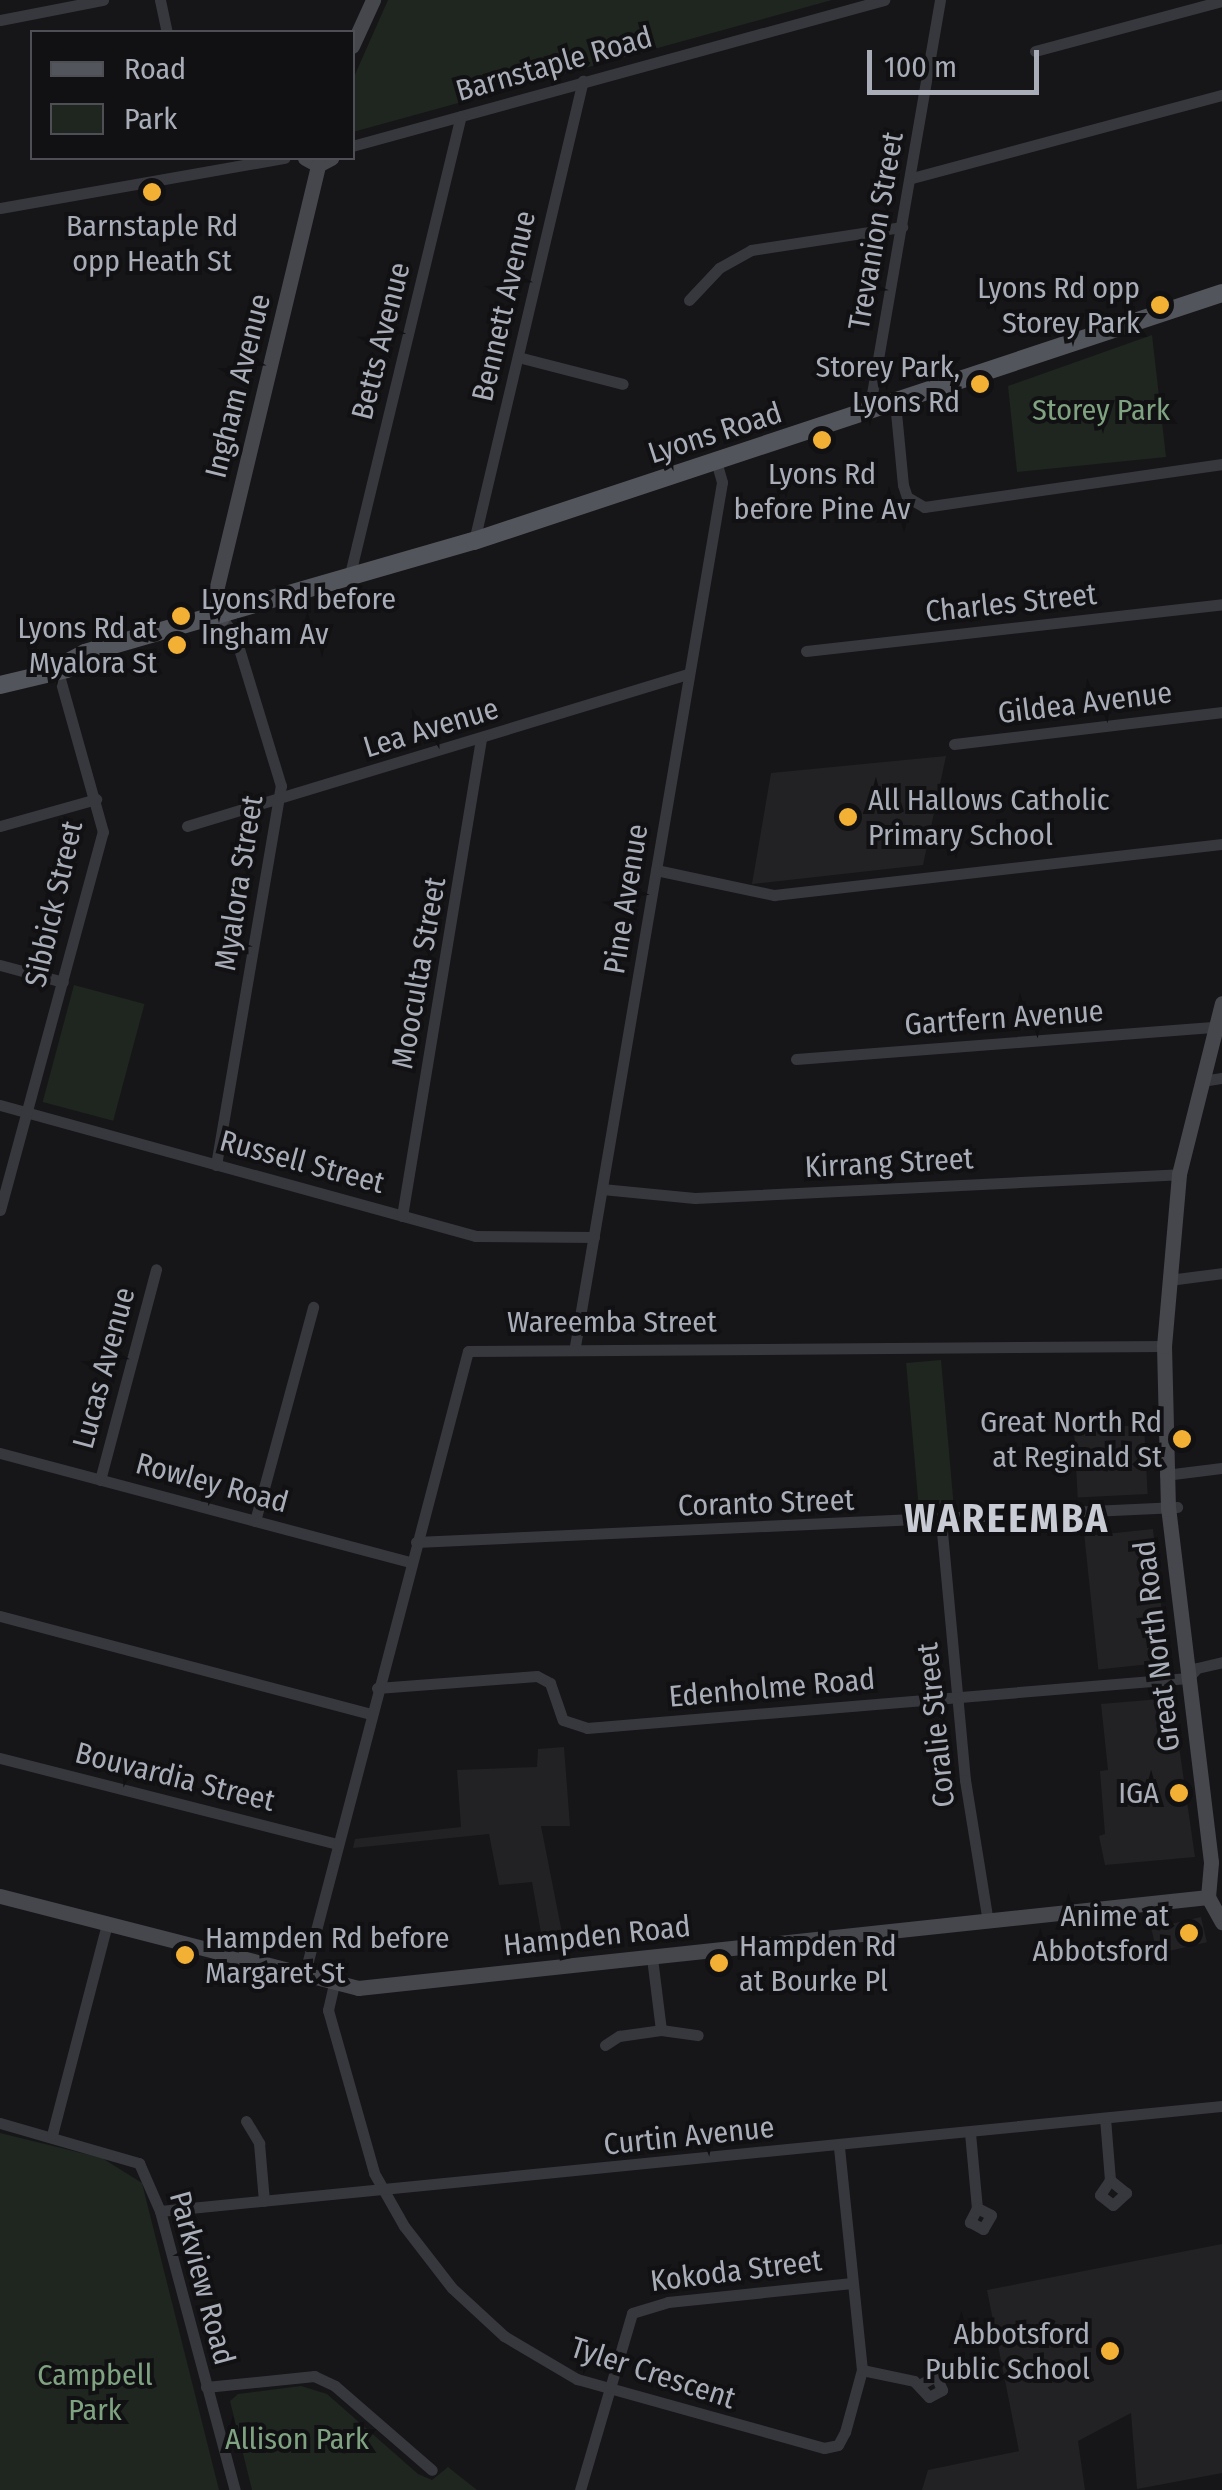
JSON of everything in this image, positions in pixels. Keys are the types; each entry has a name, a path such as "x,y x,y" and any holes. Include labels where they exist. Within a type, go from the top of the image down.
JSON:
{"main road":[{"path":"355,39 373,0"},
{"name":"Ingham Avenue","path":"222,618 214,600 318,160"},
{"name":"Lyons Road","path":"0,685 58,668 85,653 222,618 474,541 1222,293"},
{"name":"Great North Road","path":"1222,1002 1179,1174 1164,1346 1172,1508 1215,1896 1222,1922"},
{"name":"Great North Road","path":"1192,1673 1222,1862"},
{"name":"Hampden Road","path":"0,1896 358,1988 1215,1896"}],"street":[{"path":"0,20 103,0"},
{"path":"160,0 167,30"},
{"name":"Barnstaple Road","path":"355,145 884,0"},
{"name":"Trevanion Street","path":"870,411 940,0"},
{"path":"1034,51 1222,0"},
{"name":"Bennett Avenue","path":"474,541 583,81"},
{"path":"912,178 1222,95"},
{"name":"Betts Avenue","path":"349,578 461,116"},
{"path":"192,160 195,173"},
{"path":"0,208 274,160"},
{"path":"689,300 719,268 751,250 902,227"},
{"path":"518,358 623,384"},
{"path":"895,402 903,485 907,497 924,507 1222,464"},
{"name":"Pine Avenue","path":"576,1346 722,482 716,462"},
{"name":"Charles Street","path":"806,651 1222,604"},
{"name":"Myalora Street","path":"216,1165 280,800 275,763 234,636 222,618"},
{"name":"Sibbick Street","path":"0,1210 103,832 58,668"},
{"name":"Lea Avenue","path":"187,826 688,674"},
{"name":"Gildea Avenue","path":"954,744 1222,712"},
{"name":"Mooculta Street","path":"402,1216 482,739"},
{"path":"0,826 96,799"},
{"path":"656,870 774,895 1222,844"},
{"path":"0,965 63,982"},
{"name":"Gartfern Avenue","path":"796,1059 1216,1027"},
{"path":"1202,1081 1222,1078"},
{"name":"Russell Street","path":"0,1106 487,1238 594,1237"},
{"name":"Kirrang Street","path":"602,1189 695,1198 1179,1174"},
{"name":"Lucas Avenue","path":"100,1480 156,1269"},
{"path":"1168,1280 1222,1273"},
{"path":"256,1520 313,1307"},
{"name":"Wareemba Street","path":"304,1976 468,1350 576,1346 1164,1346"},
{"name":"Rowley Road","path":"0,1454 411,1562"},
{"path":"1170,1474 1222,1468"},
{"name":"Coranto Street","path":"416,1542 1172,1508"},
{"name":"Coralie Street","path":"941,1521 957,1698 988,1922"},
{"path":"0,1616 370,1714"},
{"name":"Edenholme Road","path":"377,1688 543,1677 563,1720 587,1728 957,1698 1192,1673 1222,1662"},
{"name":"Bouvardia Street","path":"0,1758 337,1844"},
{"path":"52,2135 108,1924"},
{"path":"652,1958 661,2030"},
{"name":"Tyler Crescent","path":"334,1984 328,2010 382,2193 452,2288 504,2336 553,2368 607,2389 824,2448 838,2445 862,2370 839,2147"},
{"path":"605,2045 620,2036 661,2030 698,2036"},
{"name":"Curtin Avenue","path":"160,2211 382,2193 1222,2106"},
{"path":"1104,2118 1110,2180"},
{"path":"246,2121 259,2143 264,2201"},
{"name":"Parkview Road","path":"0,2123 138,2163 160,2211 235,2490"},
{"path":"970,2133 977,2208"},
{"name":"Kokoda Street","path":"580,2490 625,2322 644,2306 852,2283"},
{"path":"862,2370 921,2384"},
{"path":"206,2387 314,2376 336,2386 432,2470"}],"shaded area":[{"name":"All Hallows Catholic Primary School","path":"946,756 923,865 752,884 771,773"},
{"path":"1144,1425 1148,1494 1078,1498 1074,1429"},
{"path":"1153,1529 1167,1662 1098,1669 1084,1536"},
{"path":"1172,1698 1195,1857 1105,1865 1099,1836 1105,1834 1100,1771 1108,1770 1101,1704"},
{"path":"564,1747 570,1826 541,1826 565,1948 544,1950 532,1882 499,1885 489,1834 353,1848 355,1839 461,1827 457,1770 537,1767 538,1749"},
{"path":"1201,1917 1207,1942 1157,1954 1151,1928"},
{"name":"Abbotsford Public School","path":"1222,2244 1222,2473 1137,2489 1131,2413 1078,2441 1085,2490 922,2490 928,2470 1019,2451 987,2290"}],"green space":[{"path":"388,0 832,0 355,131 355,74"},
{"name":"Storey Park","path":"1152,335 1166,457 1017,472 1008,386"},
{"path":"74,985 145,1004 113,1121 43,1102"},
{"path":"941,1360 953,1502 919,1506 906,1363"},
{"name":"Campbell Park","path":"0,2133 102,2158 142,2183 219,2490 0,2490"},
{"name":"Allison Park","path":"301,2386 327,2394 418,2474 432,2480 448,2467 477,2490 252,2490 230,2401 238,2394"}],"place":[{"name":"Barnstaple Rd opp Heath St","path":"152,192"},
{"name":"Lyons Rd opp Storey Park","path":"1160,305"},
{"name":"Storey Park, Lyons Rd","path":"980,384"},
{"name":"Lyons Rd before Pine Av","path":"822,440"},
{"name":"Lyons Rd before Ingham Av","path":"181,616"},
{"name":"Lyons Rd at Myalora St","path":"177,645"},
{"name":"All Hallows Catholic Primary School","path":"848,817"},
{"name":"Great North Rd at Reginald St","path":"1182,1439"},
{"name":"IGA","path":"1179,1793"},
{"name":"Anime at Abbotsford","path":"1189,1933"},
{"name":"Hampden Rd before Margaret St","path":"185,1955"},
{"name":"Hampden Rd at Bourke Pl","path":"719,1963"},
{"name":"Abbotsford Public School","path":"1110,2351"}],"district":[{"name":"WAREEMBA","path":"1007,1519"}]}
